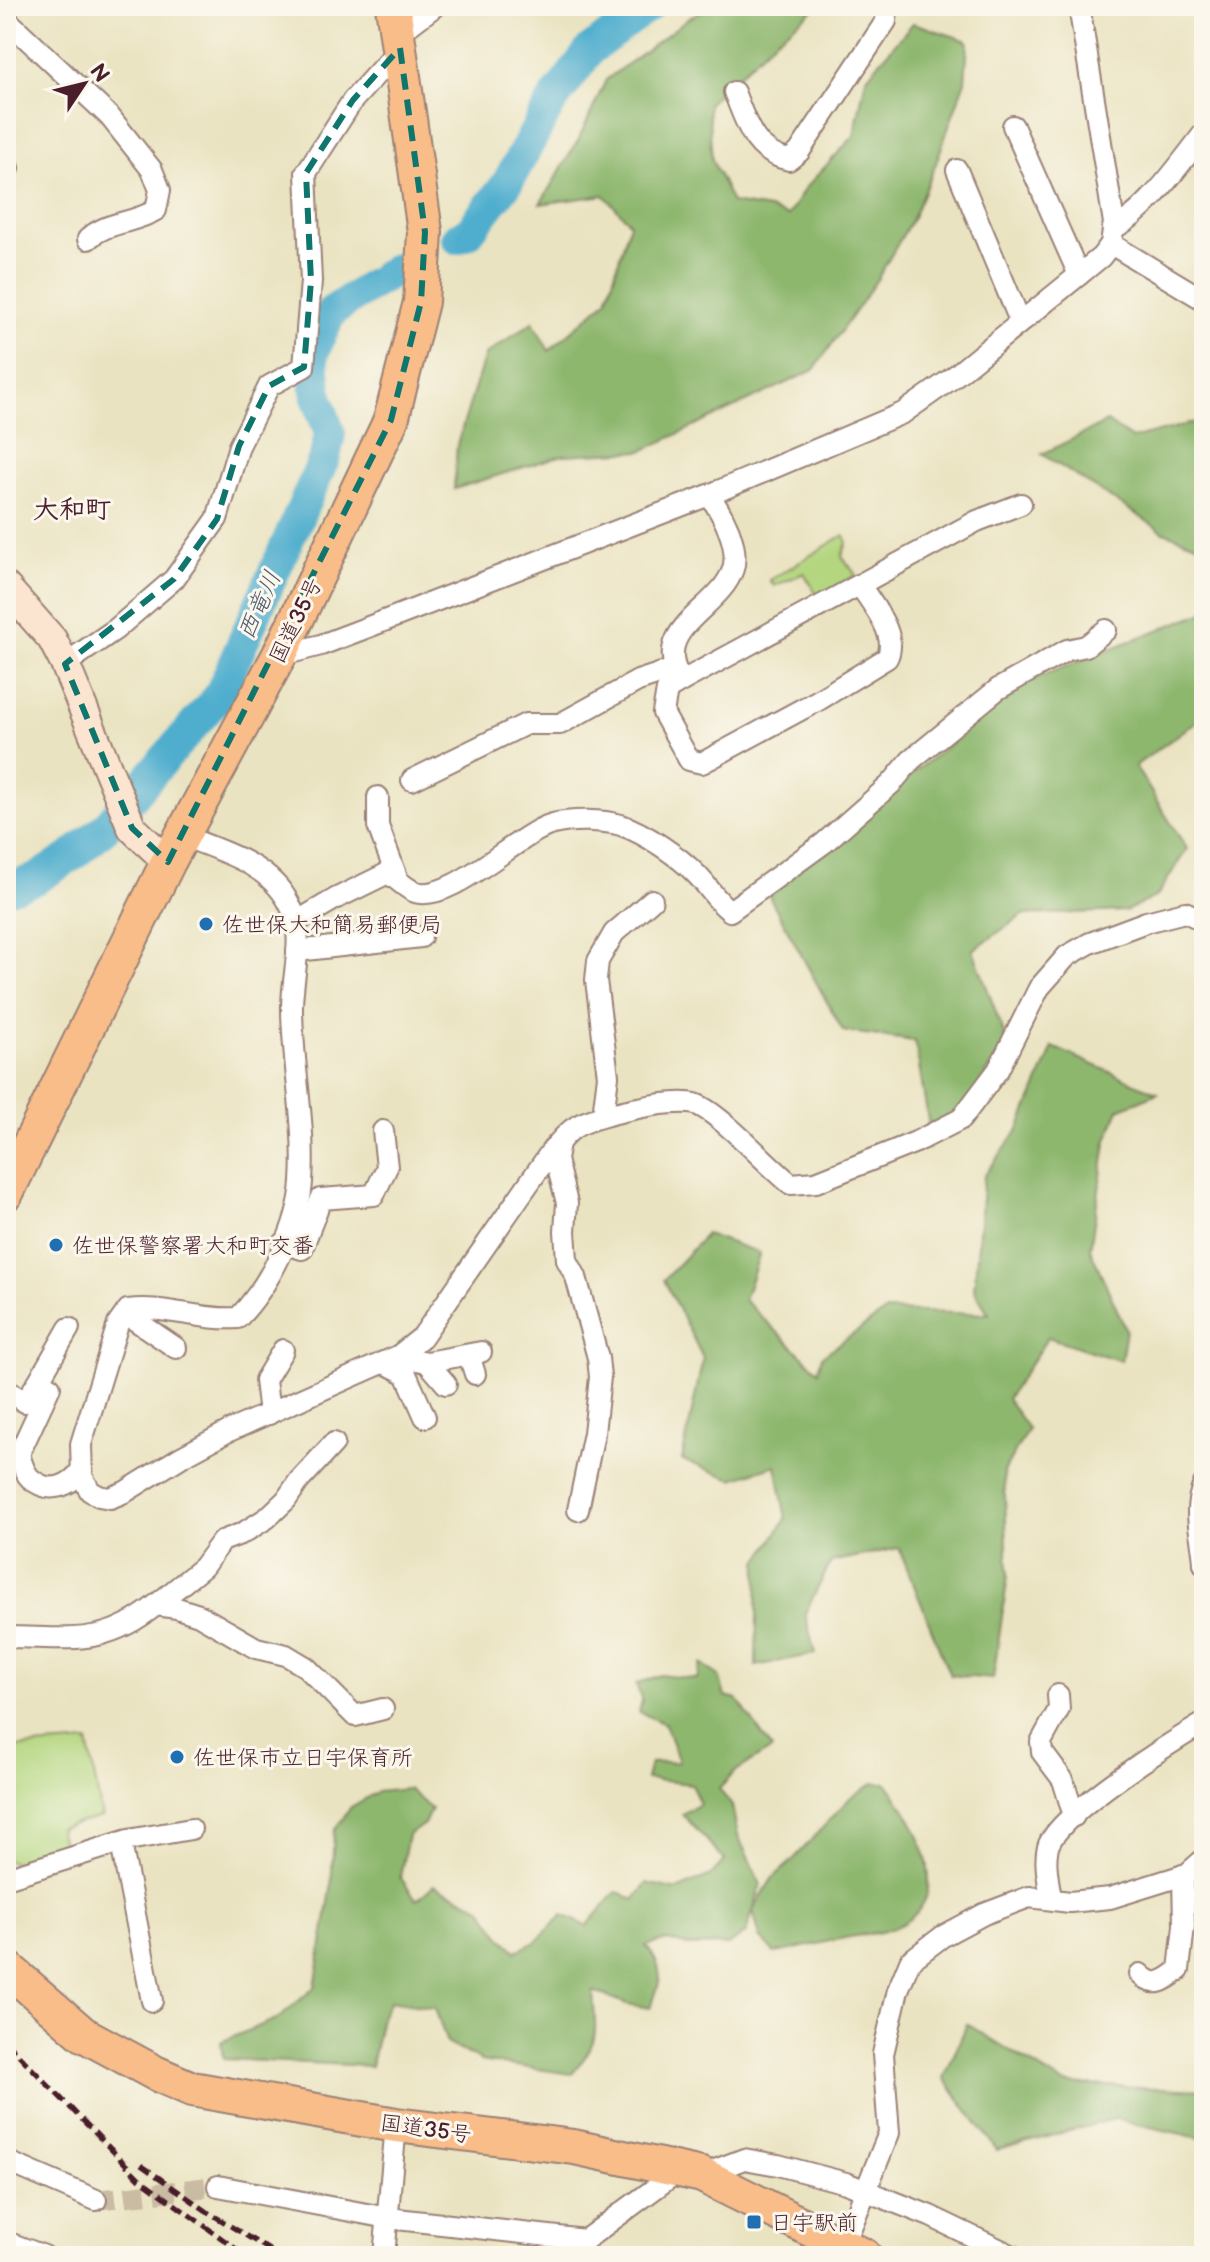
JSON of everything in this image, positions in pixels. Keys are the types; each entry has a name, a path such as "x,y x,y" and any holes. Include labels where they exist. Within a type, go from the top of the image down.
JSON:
{"highway":[{"name":"国道35号","path":"6,1193 176,849 279,656 391,420 421,302 425,232 397,30"},
{"name":"国道35号","path":"6,1967 83,2034 192,2089 396,2125 574,2147 691,2172 849,2252"}],"street":[{"path":"65,664 116,629 174,579 217,519 239,446 269,386 304,367 311,281 306,173 397,30 435,6"},
{"path":"734,92 752,137 778,158 789,160 799,152 886,21 887,6"},
{"path":"1079,6 1112,236 1204,300"},
{"path":"6,19 110,117 152,170 160,190 156,210 143,218 100,228 88,239"},
{"path":"1013,126 1079,275"},
{"path":"279,656 333,640 709,495 903,413 951,379 1101,257 1112,236 1168,178 1204,133"},
{"path":"957,170 1020,321"},
{"path":"709,495 721,511 735,553 734,565 720,588 679,634 675,644 678,675 667,690 663,713 689,760 702,763 817,701 887,658 891,650 889,635 860,585"},
{"path":"412,780 526,724 560,724 638,681 678,675 860,585 977,521 1021,504"},
{"path":"6,587 52,639 132,828 176,849 248,864 273,879 289,903 296,922 292,1011 302,1139 302,1184 284,1243 265,1283 238,1318 205,1318 148,1307 128,1310 118,1324 105,1372 84,1428 82,1476 90,1491 99,1496 110,1498 125,1492 217,1437 390,1359 422,1337 446,1299 559,1143 574,1127 603,1115 666,1103 696,1104 719,1120 791,1184 816,1182 916,1142 961,1119 998,1070 1039,988 1067,956 1090,943 1172,915 1185,912 1204,921"},
{"path":"296,922 388,873 414,892 430,893 476,871 533,833 553,824 589,821 620,825 650,838 696,874 730,911 824,843 891,784 911,760 998,689 1067,650 1086,646 1106,630"},
{"path":"378,797 378,826 398,880"},
{"path":"603,1115 608,1076 596,980 598,961 614,933 652,900"},
{"path":"297,951 421,937"},
{"path":"284,1243 302,1249 321,1199 374,1195 387,1167 383,1131"},
{"path":"559,1143 556,1160 567,1203 567,1260 576,1277 598,1358 600,1377 594,1433 578,1510"},
{"path":"126,1314 176,1348"},
{"path":"6,1390 25,1402 69,1328"},
{"path":"269,1414 265,1380 283,1350"},
{"path":"390,1359 427,1362 475,1360"},
{"path":"390,1359 406,1374 425,1417"},
{"path":"427,1362 446,1384"},
{"path":"38,1382 50,1387 19,1454 23,1466 31,1478 48,1486 63,1487 73,1482 82,1469"},
{"path":"6,1637 96,1637 115,1632 140,1618 203,1567 222,1541 243,1533 267,1518 334,1443"},
{"path":"1204,1484 1197,1524 1204,1564"},
{"path":"156,1605 199,1615 256,1648 286,1655 306,1667 355,1716 383,1709"},
{"path":"1058,1695 1059,1709 1041,1742 1042,1752 1063,1780 1074,1816"},
{"path":"1051,1899 1047,1853 1050,1842 1074,1816 1131,1769 1204,1723"},
{"path":"6,1878 121,1843 191,1829"},
{"path":"121,1843 152,2001"},
{"path":"849,2252 866,2192 889,2133 883,2054 898,1990 910,1961 943,1936 984,1914 1029,1897 1070,1902 1110,1898 1183,1875 1204,1859"},
{"path":"1140,1974 1146,1980 1157,1983 1179,1970 1184,1926 1183,1875"},
{"path":"384,2256 396,2125"},
{"path":"218,2186 388,2218 585,2240 691,2172 744,2159 846,2183 930,2216 1013,2256"},
{"path":"6,2161 96,2200"},
{"path":"6,2242 44,2256"}],"highlighted area":[{"path":"400,48 425,232 421,302 391,420 168,862 132,828 65,664 174,579 217,519 239,446 269,386 304,367 311,281 306,173 353,100"}],"green space":[{"path":"711,6 818,6 775,40 708,104 712,160 732,203 769,209 788,216 805,188 854,136 866,78 913,23 968,41 965,81 935,166 912,219 878,278 814,370 642,451 563,455 454,489 457,445 485,355 533,322 549,351 607,300 630,223 604,195 540,204 579,139 606,80 689,18"},
{"path":"1204,420 1204,547 1164,532 1042,454 1107,422 1132,439"},
{"path":"844,535 847,543 842,556 856,575 819,598 804,573 774,586 770,580"},
{"path":"1204,612 1204,716 1135,766 1187,849 1157,896 1126,911 1023,915 973,950 1007,1042 952,1126 929,1126 915,1041 843,1031 769,896 872,805 951,743 975,702"},
{"path":"1053,1047 1158,1093 1119,1109 1106,1143 1090,1249 1126,1330 1121,1361 1048,1337 1007,1399 1028,1429 1004,1471 1008,1575 993,1679 950,1675 899,1548 831,1562 805,1613 815,1654 756,1666 758,1562 786,1519 776,1465 733,1479 682,1460 703,1358 664,1280 706,1234 760,1253 744,1300 818,1371 822,1356 886,1311 989,1314 974,1290 984,1176 1019,1129"},
{"path":"701,1664 719,1676 725,1696 737,1699 772,1749 736,1771 719,1789 732,1806 738,1836 761,1885 753,1910 772,1879 850,1798 874,1783 886,1783 908,1815 925,1854 929,1873 927,1892 920,1909 905,1922 881,1932 774,1953 760,1937 753,1911 746,1933 728,1945 688,1946 667,1940 646,1946 660,1976 650,2008 627,2004 593,1991 595,2027 592,2043 572,2074 481,2061 447,2043 435,2008 390,2001 381,2017 371,2066 223,2059 221,2042 279,2018 315,1987 331,1890 334,1831 351,1807 377,1792 408,1789 431,1809 424,1824 408,1835 400,1877 417,1900 434,1885 481,1907 502,1938 516,1951 534,1943 563,1915 587,1926 617,1891 634,1900 647,1883 677,1890 711,1875 725,1860 682,1814 700,1804 691,1784 646,1779 650,1763 679,1762 665,1724 639,1712 642,1701 636,1684 660,1675 697,1679"},
{"path":"88,1742 102,1817 59,1828 63,1844 16,1863 6,1860 6,1748"},
{"path":"967,2024 1064,2084 1204,2090 1204,2139 1115,2119 997,2150 944,2078"}],"waterway":[{"name":"西竜川","path":"457,238 468,233 506,185 551,103 590,50 649,6"},
{"name":"西竜川","path":"6,889 36,879 72,856 105,828 219,696 325,457 330,434 317,397 312,355 331,312 396,269"}],"tunnel":[{"path":"96,2200 218,2186"}],"railway":[{"path":"6,2042 140,2179 246,2256"},
{"path":"141,2165 279,2256"}],"place":[{"name":"佐世保大和簡易郵便局","path":"206,924"},
{"name":"佐世保警察署大和町交番","path":"56,1245"},
{"name":"佐世保市立日宇保育所","path":"177,1757"},
{"name":"日宇駅前","path":"754,2222"}],"district":[{"name":"大和町","path":"72,509"}]}
